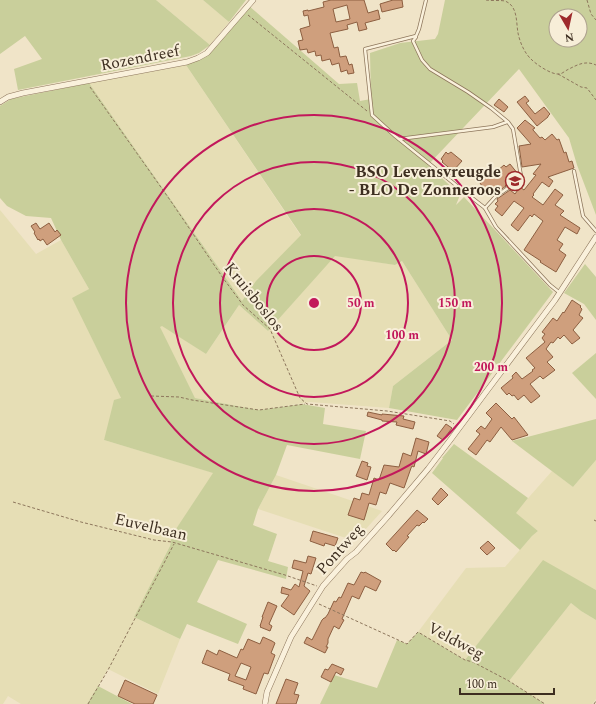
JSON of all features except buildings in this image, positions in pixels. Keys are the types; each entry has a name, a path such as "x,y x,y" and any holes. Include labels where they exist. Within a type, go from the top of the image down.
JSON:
{"street":[{"name":"Rozendreef","path":"0,102 8,97 23,93 187,62 198,58 207,53 253,0"},
{"name":"Pontweg","path":"264,704 267,692 291,637 321,589 347,559 356,552 428,469 560,293 596,237"}],"lane":[{"path":"426,0 419,29 413,41 422,60 430,69 491,108 508,122 512,129 521,179 495,197 485,208"},
{"path":"416,36 365,50 372,115 395,136 485,208 496,227 550,285 560,293"},
{"path":"399,139 493,127 508,122"},
{"path":"574,171 583,216 596,231"}],"path":[{"path":"486,0 504,0 515,10 518,33 524,51 530,59 545,70 557,74 581,87 587,88 596,100"},
{"path":"586,0 591,14 596,20"},
{"path":"243,11 372,115"},
{"path":"557,74 562,73 580,63 589,62 596,65"},
{"name":"Kruisboslos","path":"86,81 227,284 243,305 270,329 300,398 307,404"},
{"path":"152,396 179,396 192,400 259,410 307,404 404,413 450,421 459,428"},
{"name":"Euvelbaan","path":"13,502 81,522 154,540 174,543 285,575 316,585 321,589"},
{"path":"88,704 108,670 174,543"},
{"name":"Veldweg","path":"313,602 407,644 418,632 465,660 473,662 509,681 545,704"}],"shaded area":[{"path":"156,0 203,0 229,22 210,45"},
{"path":"186,65 301,236 257,281 242,301 89,83"},
{"path":"0,210 36,254 61,240 89,289 73,299 121,398 104,440 214,473 172,535 170,546 134,617 180,639 158,694 108,669 87,704 21,704 8,696 3,704 0,704"},
{"path":"335,255 395,265 402,261 452,340 393,386 389,408 310,402 259,410 195,398 159,327 162,325 206,354 239,305 268,331"},
{"path":"596,460 596,590 543,561 465,660 418,632 466,568 505,567 538,531 515,513 552,471 573,487"},
{"path":"276,475 382,511 355,541 258,509"},
{"path":"571,603 596,620 596,699 592,704 545,704 509,681"}],"green space":[{"path":"0,0 156,0 210,45 199,53 191,56 18,90 14,69 42,59 25,36 0,54"},
{"path":"203,0 246,0 229,22"},
{"path":"445,0 596,0 596,215 577,165 569,138 519,69 428,165 460,195 456,205 464,197 553,292 457,420 389,408 393,386 452,340 402,261 395,265 335,256 268,331 239,305 206,354 162,326 160,327 195,398 259,410 302,404 325,408 323,424 366,431 360,459 287,445 276,475 258,509 253,525 277,534 268,561 288,567 286,579 218,560 197,602 247,624 238,644 187,624 180,639 134,617 170,546 172,535 213,473 104,440 114,400 121,398 72,298 89,289 61,240 51,218 26,216 7,206 0,198 0,106 11,99 89,83 242,301 256,281 301,235 186,65 208,55 249,6 339,84 357,83 360,101 371,99 370,53 400,43 435,39 438,34"},
{"path":"585,264 596,277 596,320 584,304 564,293"},
{"path":"596,353 596,399 572,373"},
{"path":"596,419 596,460 573,487 512,441"},
{"path":"454,444 528,498 516,513 538,531 520,550 432,473"},
{"path":"543,560 596,590 596,620 571,603 509,681 545,704 320,704 334,675 377,688 397,640 407,644 418,632 465,660"},
{"path":"98,686 132,704 87,704"}],"place":[{"name":"BSO Levensvreugde - BLO De Zonneroos","path":"515,181"}]}
